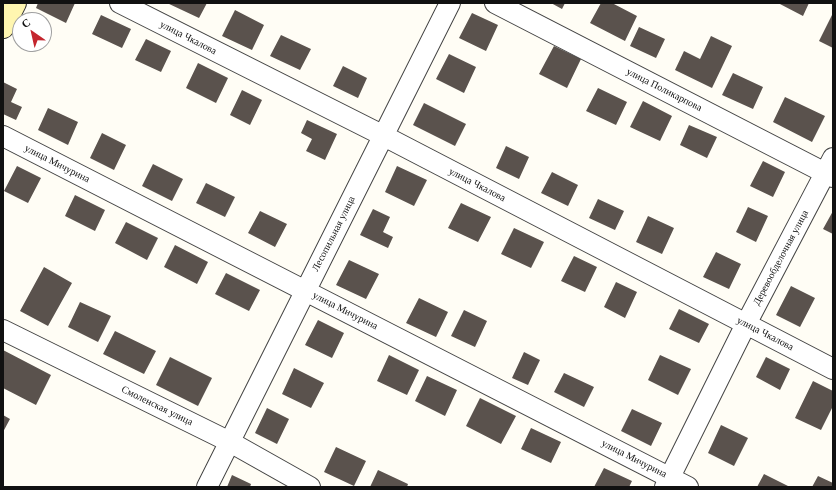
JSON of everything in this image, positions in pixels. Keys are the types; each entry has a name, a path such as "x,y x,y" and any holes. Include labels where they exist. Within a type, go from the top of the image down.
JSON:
{"main road":[{"path":"3,27 15,3"}],"street":[{"name":"улица Чкалова","path":"120,3 384,136 833,369"},
{"name":"Лесопильная улица","path":"207,487 450,3"},
{"name":"улица Поликарпова","path":"495,3 830,169"},
{"name":"улица Мичурина","path":"3,136 305,291 674,484"},
{"name":"Деревообделочная улица","path":"674,484 746,324 830,169"},
{"name":"Смоленская улица","path":"3,330 230,442 310,487"}],"building":[{"path":"38,3 75,3 66,23 52,16 52,12 44,12 36,8"},
{"path":"167,3 207,3 199,18"},
{"path":"551,3 565,3 562,9"},
{"path":"601,3 612,3 637,16 625,41 590,23"},
{"path":"778,3 809,3 803,16"},
{"path":"235,10 264,25 252,50 222,36"},
{"path":"472,13 498,25 486,51 459,38"},
{"path":"833,13 833,48 819,41"},
{"path":"101,15 131,29 122,48 92,34"},
{"path":"639,27 665,39 656,58 630,46"},
{"path":"281,35 311,49 300,70 270,56"},
{"path":"711,36 732,46 712,88 675,70 684,51 700,59"},
{"path":"146,39 171,51 161,72 135,60"},
{"path":"554,46 581,59 567,88 539,74"},
{"path":"449,54 476,67 464,93 436,79"},
{"path":"198,63 228,78 216,103 186,88"},
{"path":"343,66 367,78 358,98 333,86"},
{"path":"733,73 763,87 753,109 722,95"},
{"path":"3,82 17,89 11,102 22,107 16,120 3,114"},
{"path":"598,88 627,102 616,125 586,111"},
{"path":"242,90 262,100 250,125 230,115"},
{"path":"785,97 825,116 812,142 773,122"},
{"path":"643,101 672,116 660,141 630,127"},
{"path":"424,103 466,124 455,146 413,125"},
{"path":"48,108 78,122 68,145 38,130"},
{"path":"307,120 337,134 325,160 306,151 312,139 301,133"},
{"path":"689,125 717,137 707,158 680,145"},
{"path":"102,133 126,145 114,170 90,158"},
{"path":"506,146 529,157 519,179 496,168"},
{"path":"763,161 785,172 773,197 750,186"},
{"path":"153,164 183,179 172,201 142,186"},
{"path":"17,166 41,178 28,203 4,191"},
{"path":"397,166 427,180 414,206 385,192"},
{"path":"552,172 578,185 568,206 541,193"},
{"path":"206,183 235,197 225,217 196,203"},
{"path":"75,195 105,210 95,231 65,216"},
{"path":"598,199 624,211 615,230 589,218"},
{"path":"461,203 491,217 478,242 448,228"},
{"path":"748,207 768,216 756,242 736,232"},
{"path":"373,209 390,217 383,232 393,237 388,248 360,235"},
{"path":"260,211 287,224 275,247 248,233"},
{"path":"833,211 833,234 823,229"},
{"path":"648,216 674,228 662,254 636,242"},
{"path":"126,222 158,238 147,260 115,243"},
{"path":"514,228 544,242 531,268 501,254"},
{"path":"175,245 208,262 197,284 164,267"},
{"path":"716,252 741,264 729,289 703,277"},
{"path":"574,256 597,267 585,292 561,281"},
{"path":"349,260 379,274 366,299 336,285"},
{"path":"44,267 72,283 48,326 20,311"},
{"path":"226,273 260,290 249,311 215,294"},
{"path":"616,282 637,292 625,318 604,307"},
{"path":"791,286 815,298 800,327 776,315"},
{"path":"419,298 448,312 436,337 406,323"},
{"path":"80,302 111,316 98,342 68,327"},
{"path":"679,309 709,324 699,343 669,329"},
{"path":"464,310 487,321 475,347 451,336"},
{"path":"318,320 344,333 332,358 305,345"},
{"path":"115,331 156,351 144,374 103,354"},
{"path":"3,350 51,375 36,405 3,388"},
{"path":"524,352 540,360 528,385 512,378"},
{"path":"389,355 419,370 407,395 377,381"},
{"path":"660,355 691,369 678,395 648,380"},
{"path":"170,357 212,378 198,406 156,385"},
{"path":"766,357 790,369 780,390 756,377"},
{"path":"294,368 324,383 311,408 282,394"},
{"path":"564,373 594,387 584,407 554,392"},
{"path":"427,376 457,390 445,416 415,401"},
{"path":"813,381 833,391 833,406 821,430 795,418"},
{"path":"480,398 516,416 501,444 466,426"},
{"path":"267,408 289,419 277,444 255,433"},
{"path":"632,409 662,423 651,446 621,431"},
{"path":"3,415 10,419 3,432"},
{"path":"721,425 748,438 734,466 708,453"},
{"path":"531,428 561,442 551,463 521,449"},
{"path":"336,447 366,461 354,486 324,472"},
{"path":"604,468 632,481 629,487 594,487"},
{"path":"378,470 408,484 407,487 370,487"},
{"path":"764,474 790,487 757,487"},
{"path":"232,475 251,484 250,487 227,487"},
{"path":"818,476 833,483 833,487 812,487"}]}
